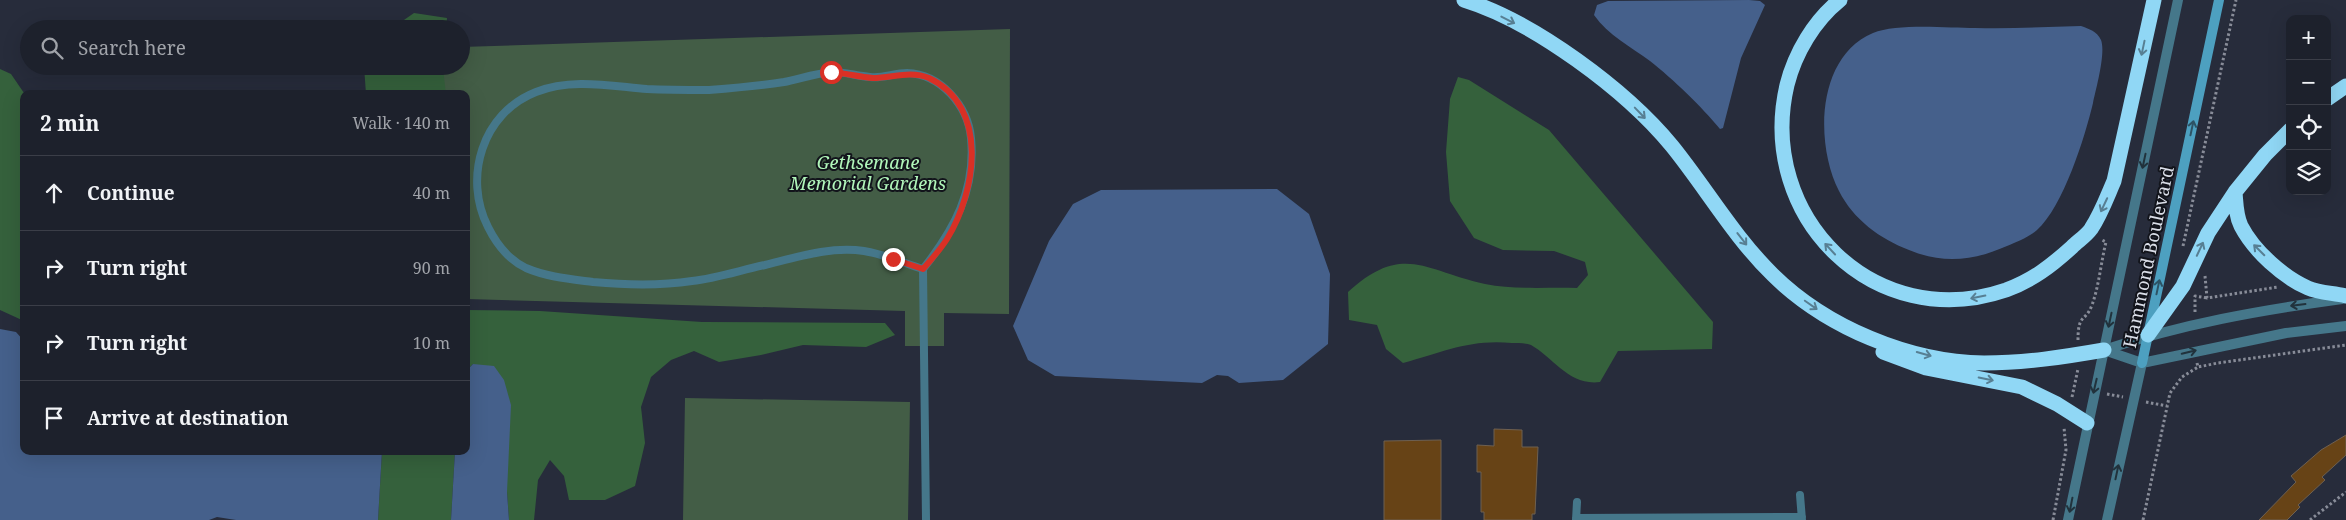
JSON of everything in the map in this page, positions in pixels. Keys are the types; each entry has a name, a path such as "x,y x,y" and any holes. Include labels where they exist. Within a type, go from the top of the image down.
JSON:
{"highway":[{"path":"1464,0 1477,4 1524,28 1570,56 1626,98 1671,145 1772,275 1824,314 1861,334 1936,358 1982,363 2027,362 2104,350"},
{"path":"1840,0 1827,10 1798,52 1790,72 1782,119 1787,162 1802,208 1817,233 1842,261 1877,284 1900,293 1924,299 1959,300 1998,292 2032,279 2058,261 2090,230 2103,207 2114,181 2154,0"},
{"path":"2331,96 2346,86"},
{"path":"2148,335 2183,286 2208,233 2235,192 2265,155 2286,134"},
{"path":"2235,192 2237,214 2241,225 2252,242 2275,266 2309,289 2346,297"},
{"path":"1861,334 1877,350 1926,368 2022,387 2087,423"}],"main road":[{"name":"Hammond Boulevard","path":"2142,363 2219,2"}],"street":[{"name":"Hammond Boulevard","path":"2068,520 2178,0"},
{"path":"2104,350 2148,335 2202,322 2346,297"},
{"path":"2104,350 2142,363 2286,333 2346,326"},
{"name":"Hammond Boulevard","path":"2107,520 2142,363"}],"lane":[{"path":"923,269 863,251 832,251 693,281 624,285 565,279 523,266 505,252 494,238 484,220 478,199 476,174 481,154 491,129 502,113 518,100 552,86 578,84 647,89 728,89 760,86 831,72 870,78 906,73 927,77 942,85 963,112 970,127 972,148 967,192 958,217 947,239 923,269 926,520"},
{"path":"1576,502 1576,519 1802,518 1800,495"}],"path":[{"path":"2053,520 2066,450 2064,422 2078,371 2078,328 2080,320 2092,306 2106,242 2090,230"},
{"path":"2143,520 2170,393 2182,377 2198,368"},
{"path":"2310,520 2346,492"}],"green space":[{"path":"414,13 447,18 447,20 404,20"},
{"name":"Gethsemane Memorial Gardens","path":"1010,29 1009,314 944,313 944,346 905,346 905,311 470,299 470,90 433,90 433,75 470,75 470,47"},
{"path":"0,69 11,74 22,90 20,90 20,319 0,310"},
{"path":"365,75 444,75 446,90 366,90"},
{"path":"1458,77 1469,80 1549,130 1713,322 1712,349 1618,351 1600,382 1589,382 1579,380 1562,370 1539,350 1524,343 1497,342 1469,345 1403,363 1386,349 1377,325 1349,320 1348,292 1367,277 1384,268 1400,264 1415,264 1464,279 1507,287 1577,288 1588,275 1585,262 1554,251 1503,250 1474,238 1450,201 1446,152 1450,99"},
{"path":"470,310 540,311 702,322 885,323 895,335 866,347 803,345 719,362 694,351 671,360 651,377 641,407 645,443 635,486 605,500 569,500 564,476 550,460 538,480 534,520 509,520 507,492 473,364 470,367"},
{"path":"685,398 910,402 908,520 683,520"},
{"path":"382,455 455,455 451,520 378,520"}],"water":[{"path":"1608,1 1760,1 1765,5 1741,58 1723,128 1720,129 1678,85 1650,61 1613,35 1594,15 1597,5"},
{"path":"2081,26 2095,32 2101,40 2102,53 2098,80 2085,134 2072,171 2056,205 2037,230 2022,239 1982,255 1970,258 1946,259 1922,254 1888,240 1868,227 1845,201 1831,172 1826,150 1824,127 1826,103 1831,81 1840,61 1854,45 1873,33 1895,28"},
{"path":"1277,189 1309,214 1330,274 1328,344 1283,380 1239,383 1228,376 1217,375 1202,383 1055,376 1028,360 1013,326 1049,241 1073,204 1101,190"},
{"path":"0,329 16,332 20,336 20,455 382,455 378,520 236,520 217,517 209,520 0,520"},
{"path":"473,364 494,366 504,380 511,405 507,492 509,520 451,520 455,455 470,455 470,367"}],"building":[{"path":"1494,429 1522,430 1522,447 1538,447 1535,514 1532,514 1532,520 1484,520 1484,512 1481,512 1481,472 1477,472 1477,445 1494,446"},
{"path":"2346,435 2346,455 2322,477 2325,480 2298,505 2300,507 2287,520 2259,520 2296,482 2291,476 2321,450"},
{"path":"1441,440 1441,520 1384,520 1384,441"}],"route":[{"path":"831,72 870,78 906,73 927,77 942,85 952,95 970,127 972,148 967,192 958,217 947,239 923,269 893,259"}]}
